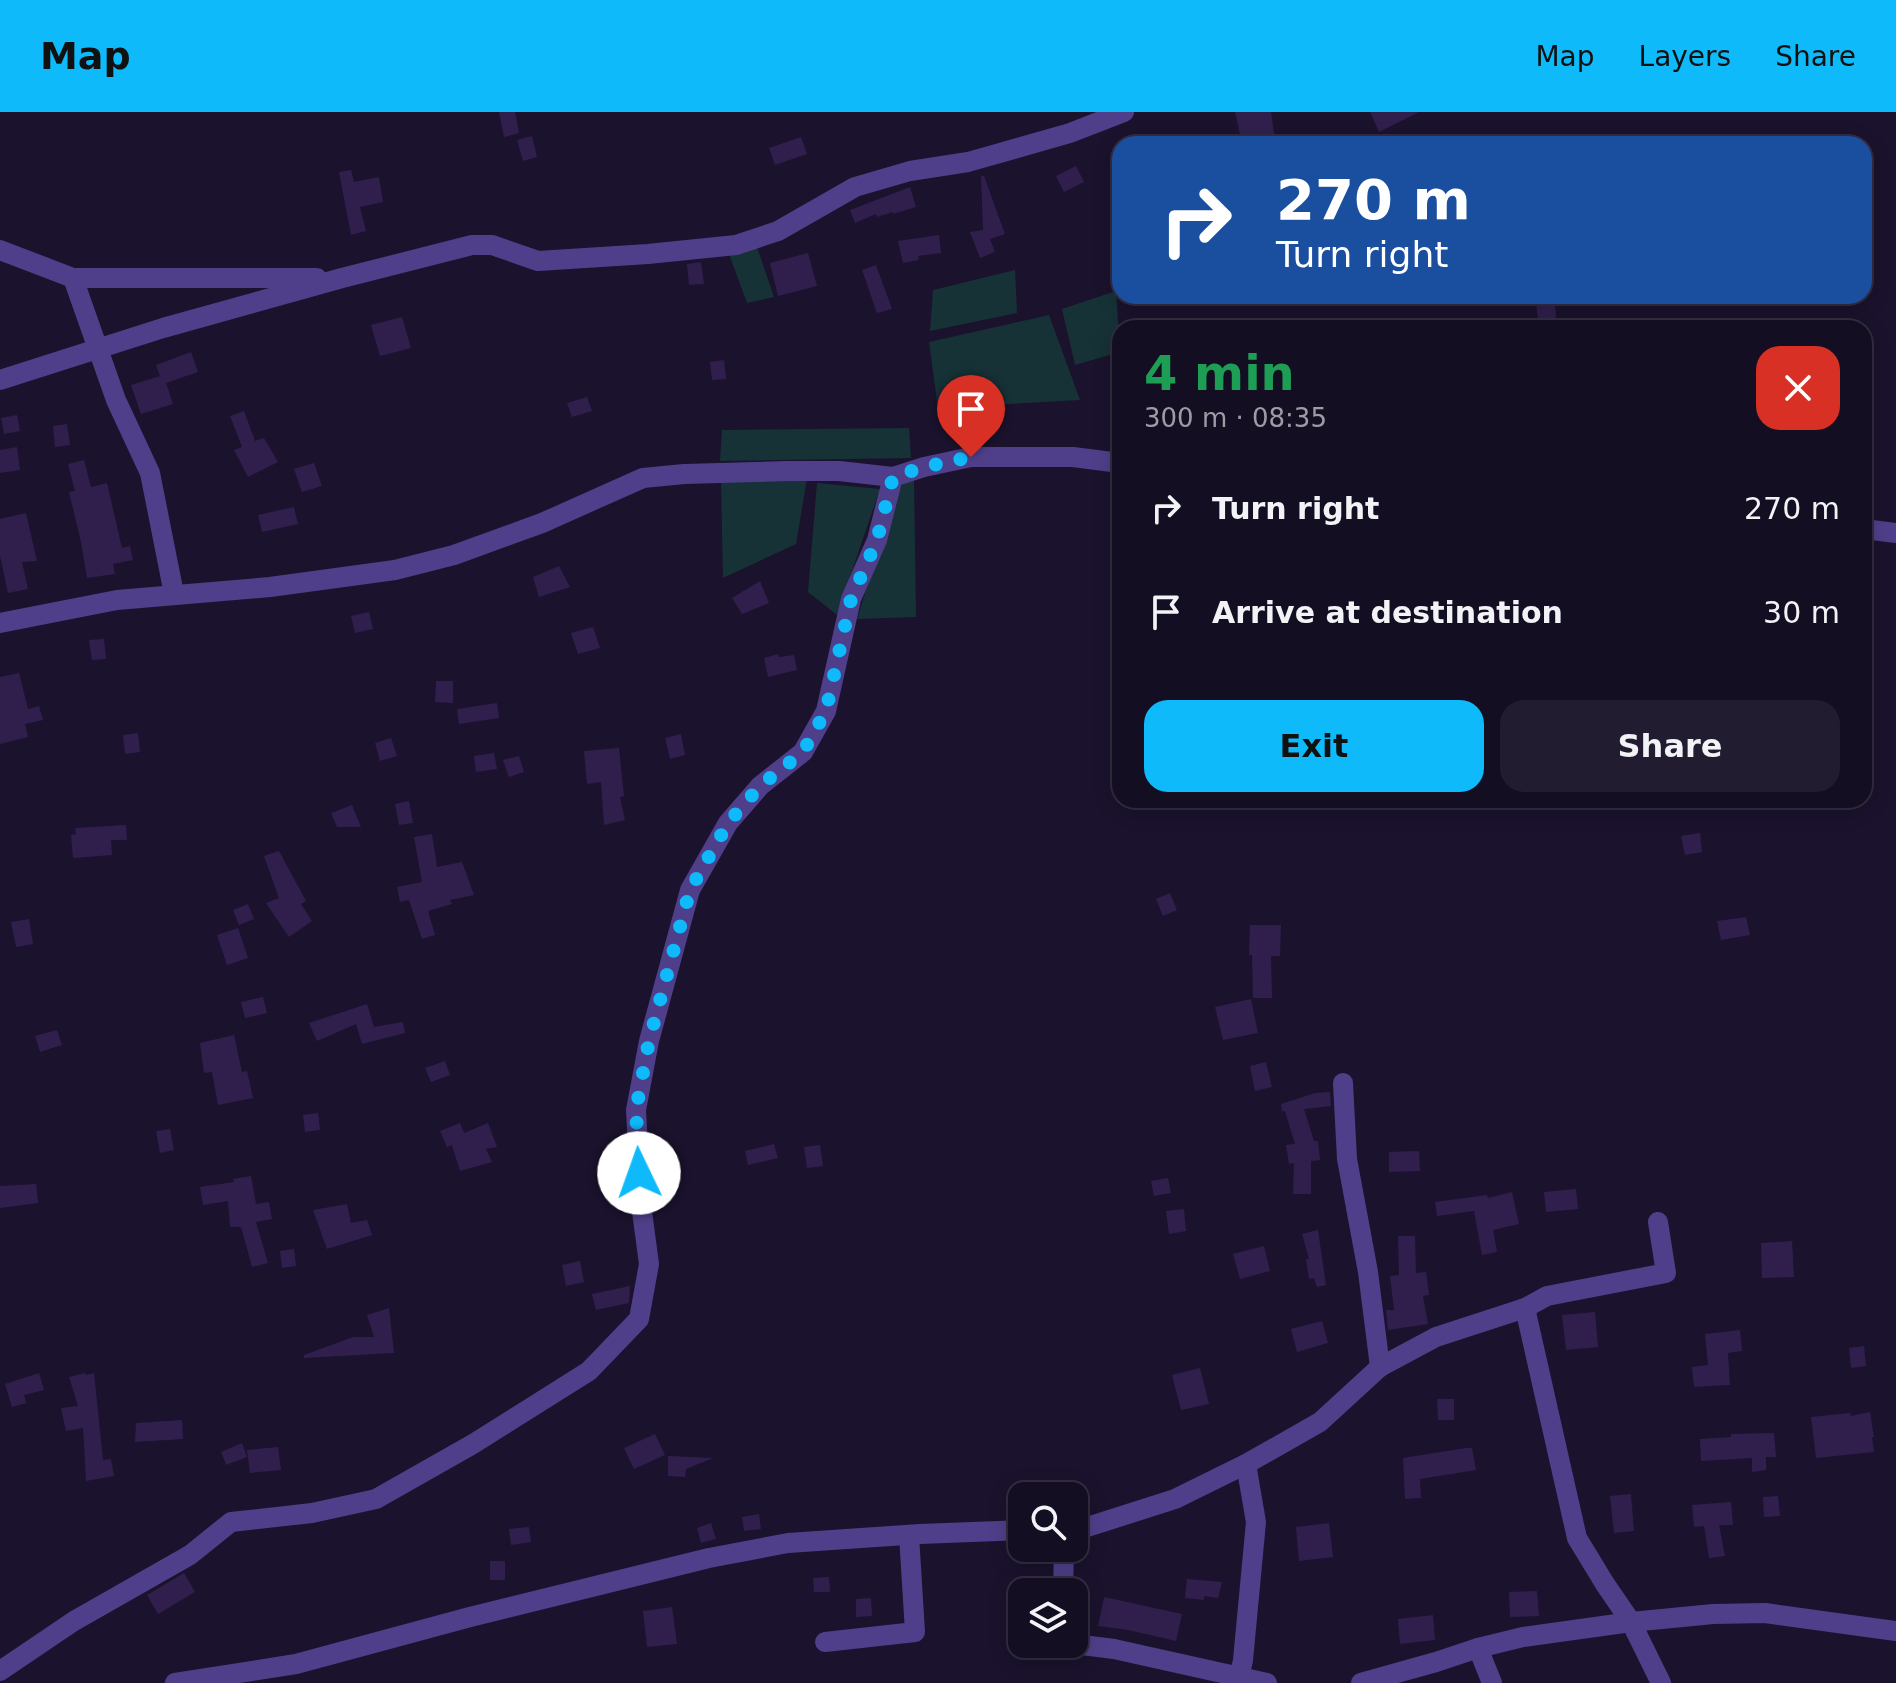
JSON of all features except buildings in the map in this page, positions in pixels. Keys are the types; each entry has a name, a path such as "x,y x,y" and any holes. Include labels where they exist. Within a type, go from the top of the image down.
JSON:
{"street":[{"path":"0,380 99,347 342,278 472,245 509,249 538,261 736,245 778,231 855,187 910,171 968,162 1070,133 1124,112"},
{"path":"0,250 73,278 342,278"},
{"path":"73,278 116,400 150,473 174,594"},
{"path":"0,623 117,600 270,587 395,570 454,555 542,523 643,478 788,471 839,471 893,477 971,457 1073,457 1112,462"},
{"path":"0,1671 74,1621 190,1555 231,1522 312,1513 376,1499 473,1444 589,1371 639,1319 649,1264 641,1204 636,1110 649,1041 690,890 728,823 760,786 803,752 826,711 851,599 877,540 893,477"},
{"path":"1872,530 1896,533"},
{"path":"1343,1083 1347,1159 1368,1272 1380,1367"},
{"path":"1088,1527 1175,1499 1246,1464 1320,1422 1380,1367 1436,1337 1525,1308 1547,1296 1666,1273 1658,1222"},
{"path":"1525,1308 1577,1538 1631,1622 1661,1683"},
{"path":"1238,1680 1243,1660 1256,1522 1246,1464"},
{"path":"175,1683 296,1664 709,1558 788,1543 1008,1531"},
{"path":"825,1642 915,1632 909,1535"},
{"path":"1361,1683 1523,1637 1713,1614 1765,1613 1896,1631"},
{"path":"1088,1646 1114,1649 1238,1680 1267,1683"},
{"path":"1478,1648 1492,1683"}],"green space":[{"path":"756,244 774,297 747,303 729,254"},
{"path":"1015,270 1017,313 930,331 933,290"},
{"path":"1112,292 1112,304 1117,304 1118,320 1112,320 1112,354 1075,365 1062,309"},
{"path":"1049,315 1080,400 938,408 929,342"},
{"path":"909,428 911,458 720,461 722,430"},
{"path":"807,478 796,544 723,578 721,481"},
{"path":"914,479 916,617 857,619 899,482"},
{"path":"817,483 880,489 837,615 808,592"}],"route":[{"path":"639,1173 636,1110 649,1041 690,890 728,823 760,786 803,752 826,711 851,599 877,540 893,477 971,457"}]}
